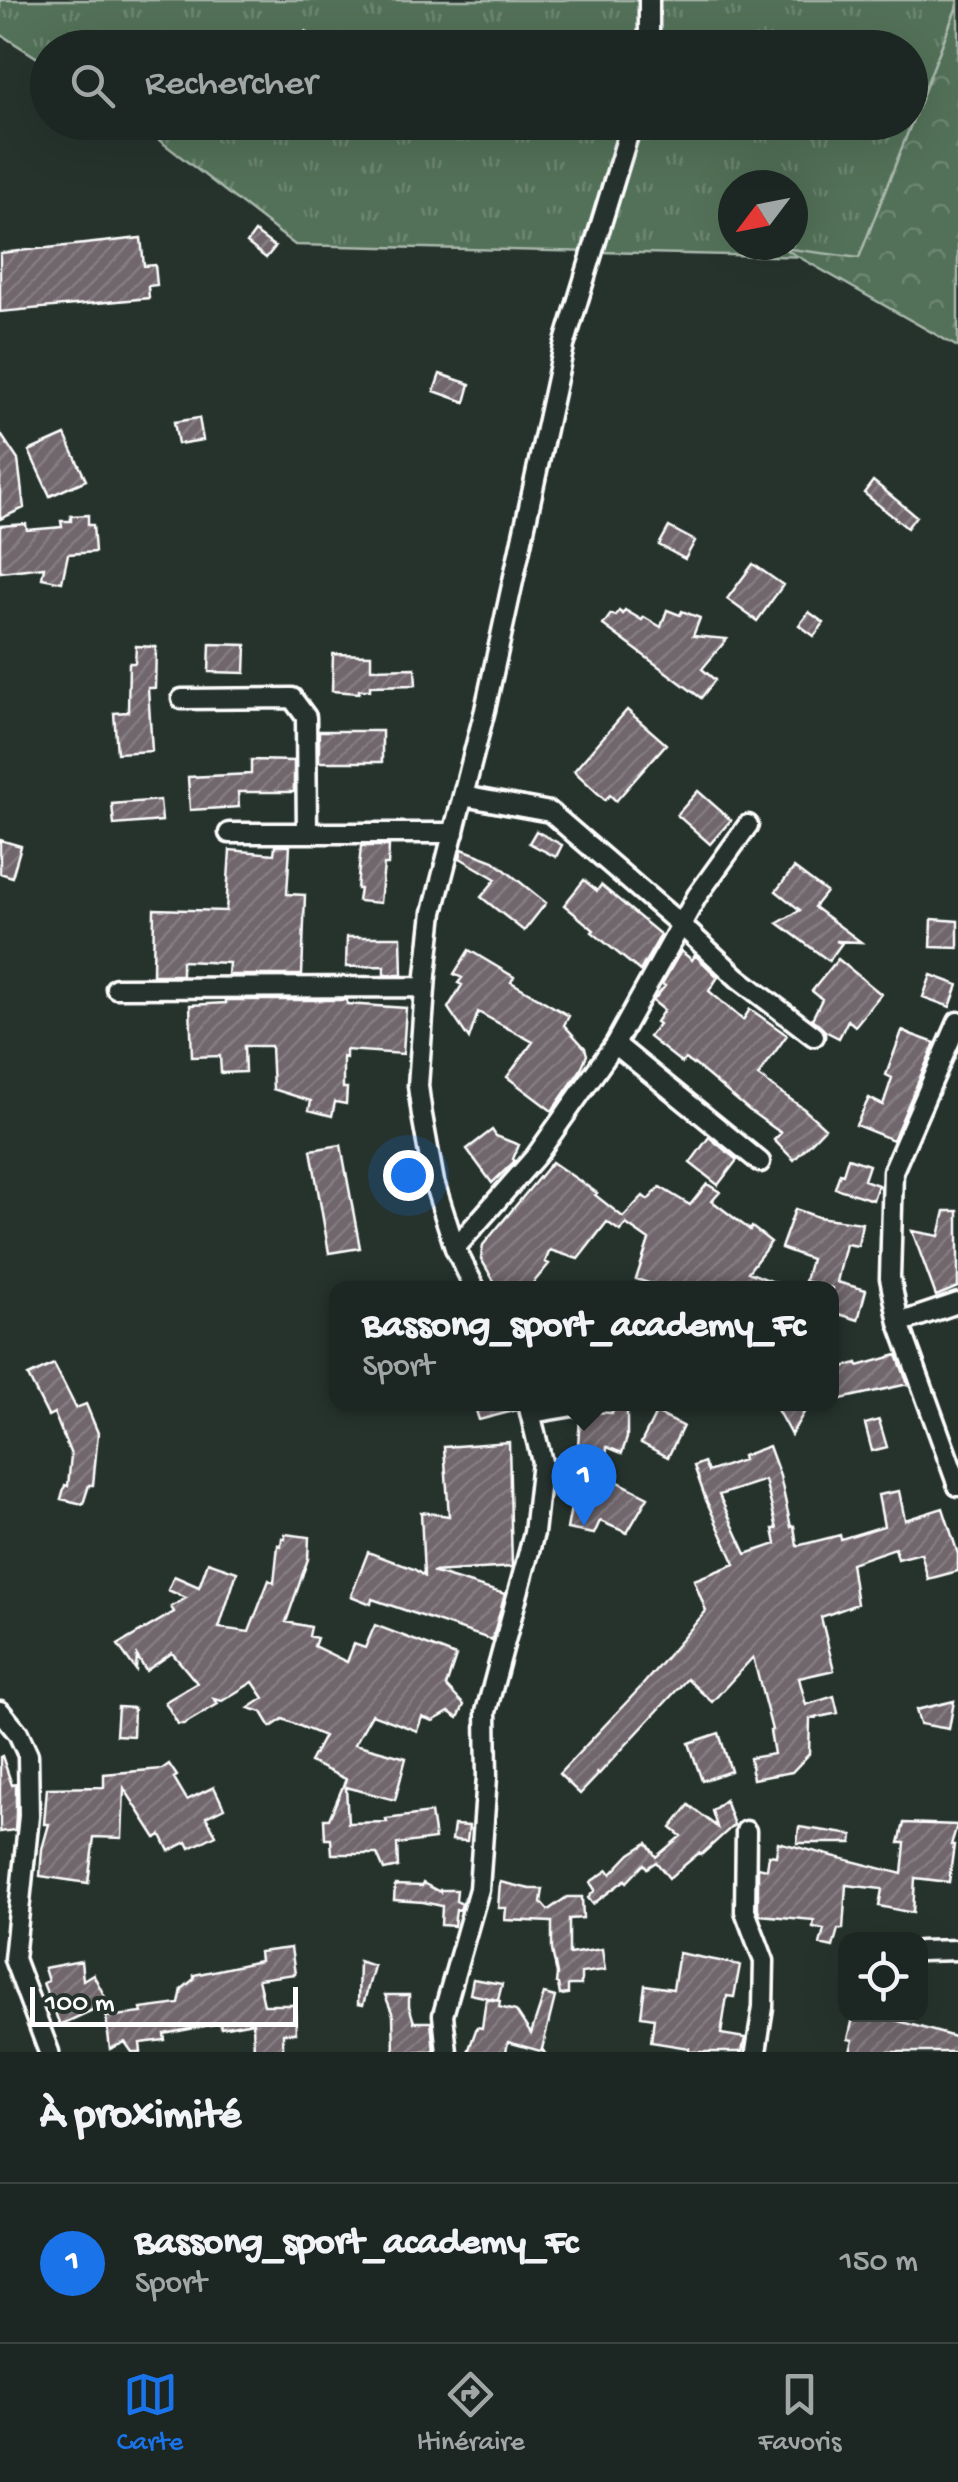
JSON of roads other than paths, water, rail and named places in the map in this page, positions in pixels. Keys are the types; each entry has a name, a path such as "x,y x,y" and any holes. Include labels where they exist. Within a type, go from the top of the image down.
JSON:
{"street":[{"path":"649,0 649,30"},
{"path":"472,1281 455,1248 434,1182 418,1086 434,912 497,657 564,346 627,140"},
{"path":"182,699 292,698 306,716 307,833"},
{"path":"463,796 550,812 738,978 814,1036"},
{"path":"455,1248 536,1156 615,1044 697,896 748,825"},
{"path":"230,833 454,834"},
{"path":"116,988 425,987"},
{"path":"958,1022 892,1171 890,1278 898,1323 958,1486"},
{"path":"615,1044 760,1162"},
{"path":"898,1323 958,1303"},
{"path":"447,2052 443,2015 479,1889 487,1777 486,1712 534,1534 542,1462 531,1411"},
{"path":"0,1711 18,1732 28,1756 29,1816 14,1959 49,2052"},
{"path":"746,1831 745,1912 764,1961 756,2052"},
{"path":"928,1951 958,1950"}],"place":[{"name":"Bassong_sport_academy_Fc","path":"584,1526"}]}
